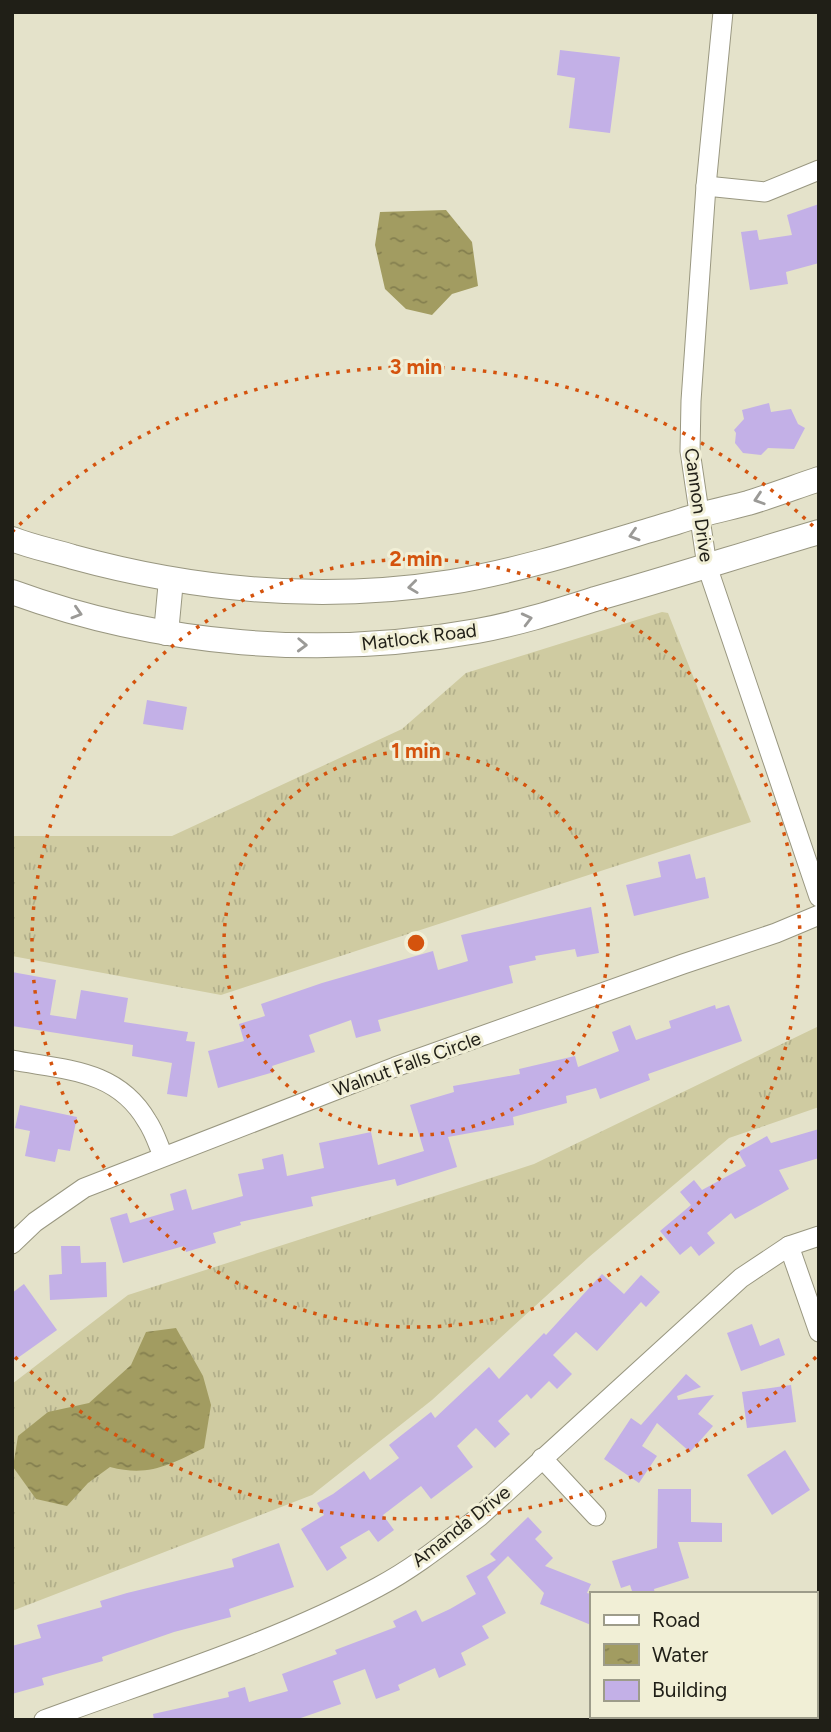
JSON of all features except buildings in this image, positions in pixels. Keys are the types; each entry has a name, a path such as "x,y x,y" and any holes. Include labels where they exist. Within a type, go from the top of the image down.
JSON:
{"main road":[{"path":"12,539 99,564 171,580 238,589 308,593 387,590 451,582 523,568 819,479"},
{"name":"Matlock Road","path":"12,592 98,619 166,633 254,644 320,646 395,642 479,631 545,614 819,532"},
{"path":"166,633 171,580"}],"street":[{"name":"Cannon Drive","path":"723,12 706,186 690,414 690,452 707,566 819,897"},
{"path":"706,186 765,192 819,170"},
{"name":"Walnut Falls Circle","path":"12,1244 35,1222 84,1188 395,1067 776,933 819,915"},
{"path":"12,1060 91,1074 119,1087 147,1119 163,1156"},
{"name":"Amanda Drive","path":"44,1720 308,1622 380,1586 433,1552 479,1517 741,1278 789,1246 819,1236"},
{"path":"789,1246 819,1332"},
{"path":"542,1458 596,1516"}],"green space":[{"path":"662,612 668,613 751,822 221,995 12,956 12,836 172,836 402,729 466,673"},
{"path":"819,1026 819,1107 729,1138 589,1257 432,1400 312,1495 12,1611 12,1384 128,1295 534,1164"}],"water":[{"path":"446,210 472,242 478,286 452,294 432,315 406,309 385,289 375,245 380,212"},
{"path":"176,1328 203,1376 211,1405 204,1448 158,1468 136,1471 110,1467 88,1483 67,1506 36,1499 13,1467 18,1436 48,1412 89,1403 131,1365 146,1332"}]}
